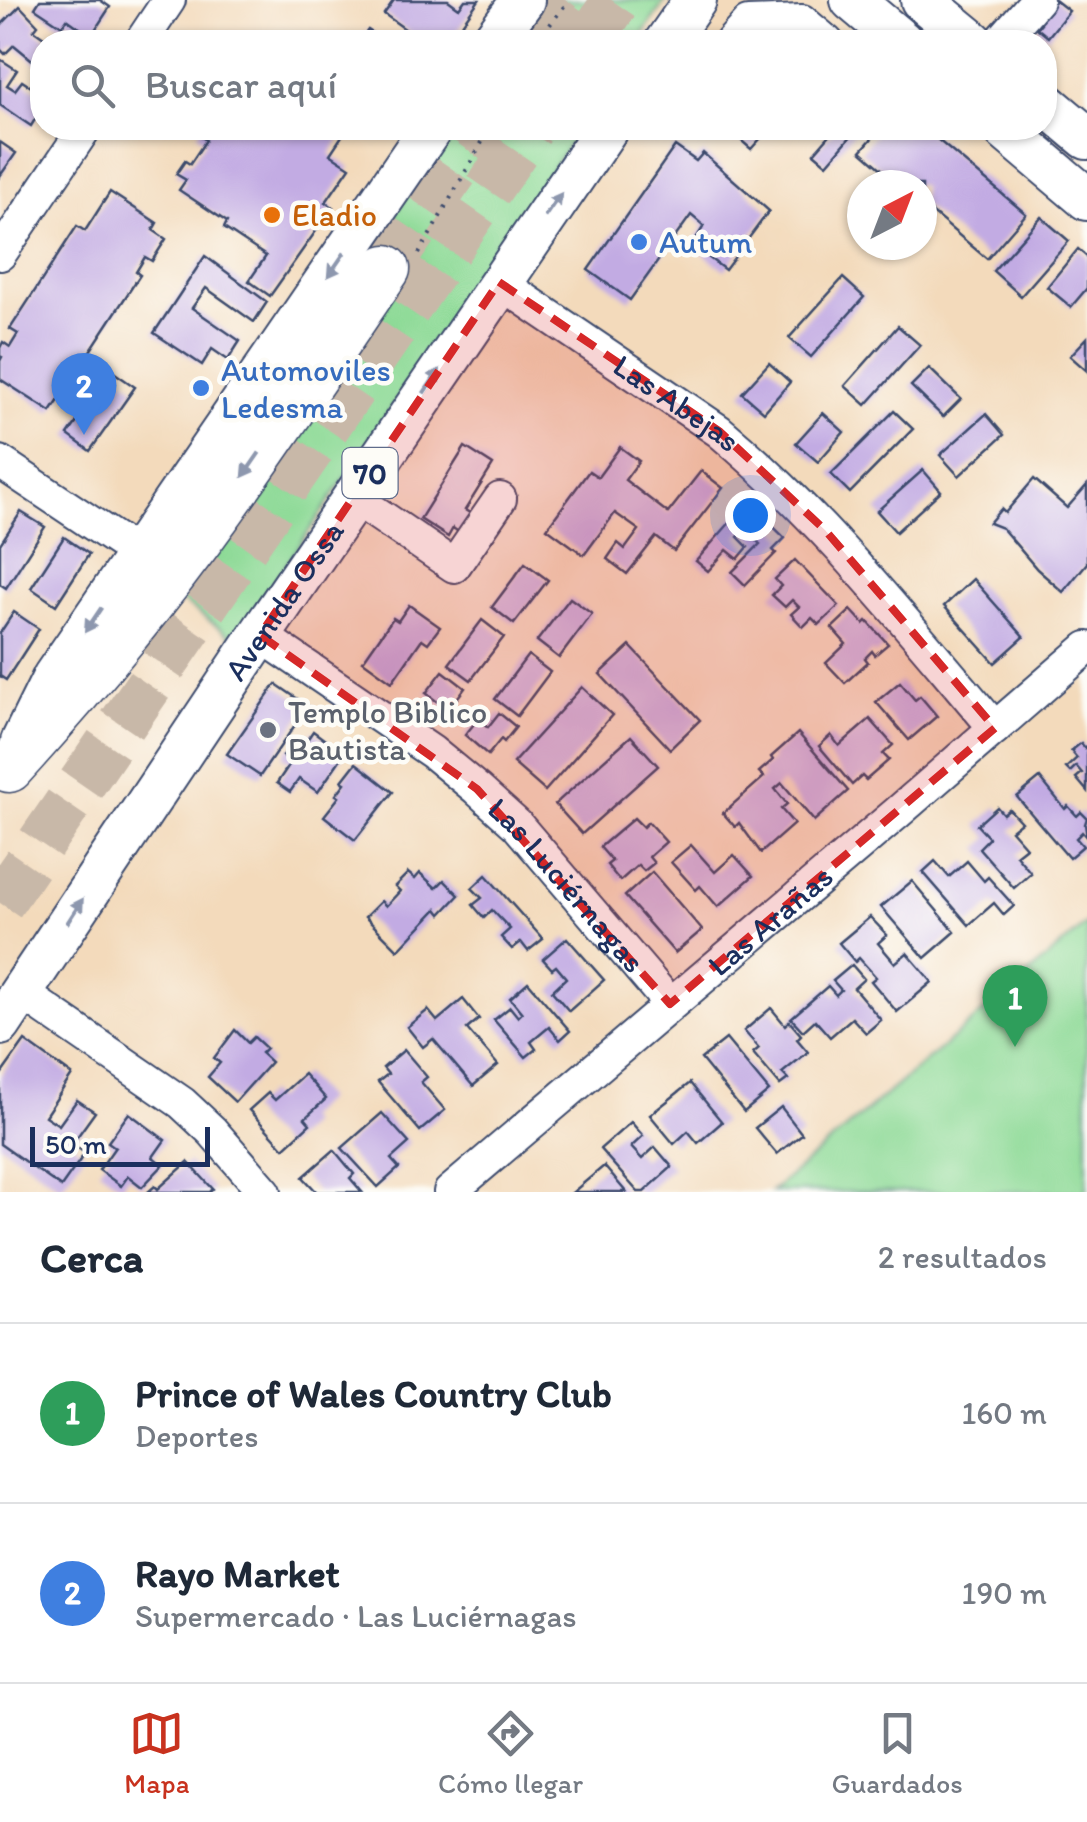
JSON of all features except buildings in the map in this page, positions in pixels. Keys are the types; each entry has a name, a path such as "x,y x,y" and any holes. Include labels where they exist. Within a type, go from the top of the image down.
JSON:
{"highway":[{"path":"4,774 75,695 163,585 386,269"}],"main road":[{"path":"501,30 523,0"},
{"path":"675,30 696,0"},
{"path":"852,0 888,30"},
{"path":"922,0 958,30"},
{"path":"4,774 54,676 424,140"},
{"name":"Avenida Ossa","path":"11,1008 598,140"},
{"path":"1016,140 1087,199"}],"street":[{"path":"149,30 170,0"},
{"path":"1011,30 1037,0"},
{"path":"738,22 797,21"},
{"path":"0,254 76,140"},
{"name":"Las Abejas","path":"499,282 719,432 752,459 864,572 995,728"},
{"path":"0,462 138,554"},
{"path":"354,497 454,566 500,499"},
{"name":"Las Luciérnagas","path":"260,635 432,752 477,789 517,826 670,1004"},
{"name":"Las Arañas","path":"450,1192 1087,648"},
{"path":"11,1008 198,1116 266,1192"}],"path":[{"path":"547,30 570,0"}],"highlighted area":[{"path":"499,282 719,431 825,530 995,728 670,1004 477,789 260,635"}],"green space":[{"path":"546,0 666,0 645,30 523,30"},
{"path":"441,140 572,140 236,640 174,595 207,505"},
{"path":"1087,923 1087,1192 771,1192 1059,948"}],"tunnel":[{"path":"551,30 572,0"},
{"path":"596,30 617,0"},
{"path":"386,269 476,140"},
{"path":"0,903 522,140"}],"place":[{"name":"Eladio","path":"272,215"},
{"name":"Autum","path":"639,242"},
{"name":"Automoviles Ledesma","path":"201,388"},
{"name":"Rayo Market","path":"84,435"},
{"name":"Templo Biblico Bautista","path":"268,730"},
{"name":"Prince of Wales Country Club","path":"1015,1047"}]}
